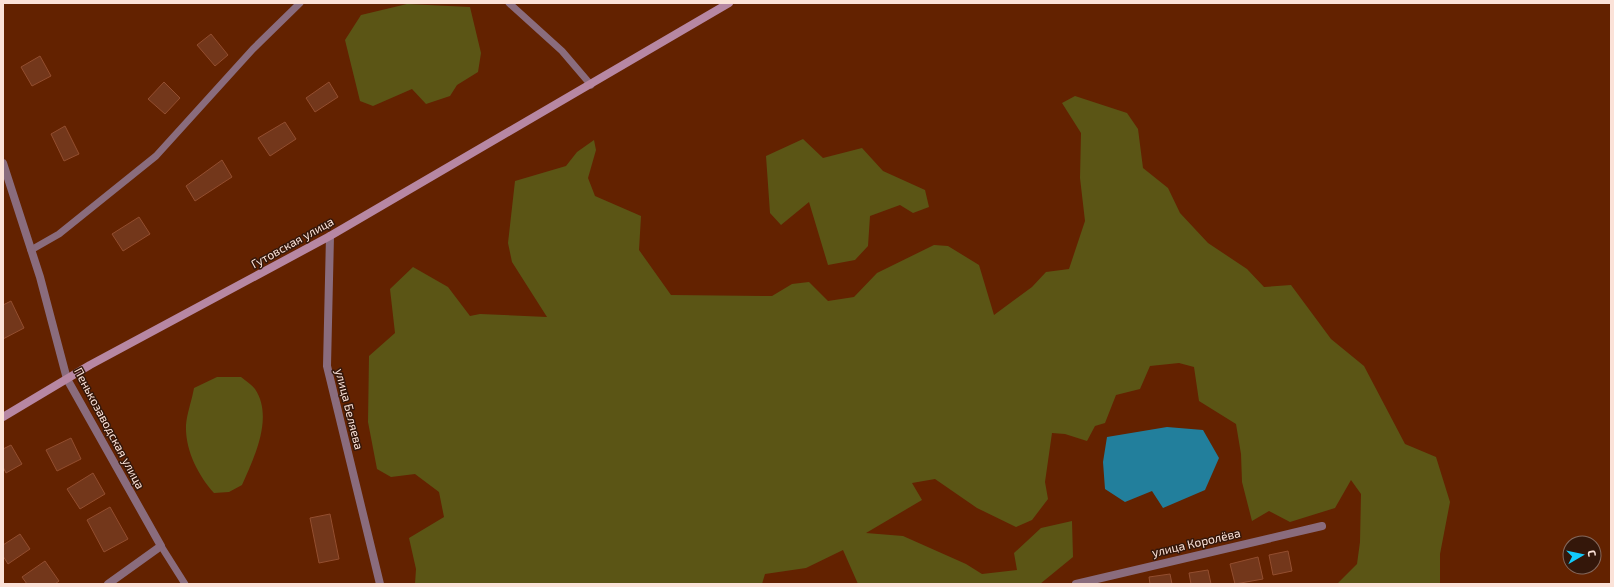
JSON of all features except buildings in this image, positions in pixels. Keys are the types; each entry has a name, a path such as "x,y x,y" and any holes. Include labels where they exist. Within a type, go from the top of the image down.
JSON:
{"street":[{"name":"Гутовская улица","path":"3,417 68,378 330,236 591,85 729,3"},
{"name":"Пенькозаводская улица","path":"3,163 31,250 68,378 161,546"},
{"name":"улица Беляева","path":"330,236 327,366 380,584"},
{"name":"улица Королёва","path":"1076,584 1322,526"},
{"path":"108,584 161,546"}],"lane":[{"path":"31,250 58,234 156,156 253,49 300,3"},
{"path":"509,3 562,50 591,85"},
{"path":"161,546 185,584"}],"shaded area":[{"path":"407,4 470,7 481,53 478,72 457,85 450,96 426,104 412,89 373,106 360,101 345,40 361,15"},
{"path":"1075,96 1127,113 1138,129 1143,168 1168,188 1180,213 1208,243 1247,269 1264,287 1291,285 1331,339 1364,366 1405,444 1436,457 1450,502 1440,554 1440,584 1337,584 1357,564 1360,542 1361,494 1351,480 1335,508 1290,522 1269,511 1252,521 1242,482 1241,454 1236,424 1199,401 1194,367 1179,363 1150,366 1140,389 1116,395 1105,423 1095,426 1087,441 1065,434 1052,433 1045,482 1048,499 1032,520 1016,527 977,508 935,479 912,483 922,500 866,533 903,536 966,564 982,574 1017,570 1014,553 1041,528 1072,521 1073,557 1040,584 858,584 843,550 806,568 765,574 762,584 415,584 416,569 409,538 444,517 439,492 415,474 391,477 377,469 368,422 369,356 395,333 390,289 413,267 448,287 470,316 480,314 547,317 512,262 508,243 515,181 566,166 577,152 594,140 596,150 588,178 595,196 641,216 639,250 671,295 772,296 792,284 809,282 828,301 854,297 877,273 934,245 948,246 979,265 994,315 1032,287 1046,272 1069,269 1085,221 1080,178 1081,133 1062,103"},
{"path":"803,139 823,158 862,148 883,171 925,190 929,207 913,213 900,205 870,216 868,246 855,260 828,265 809,202 781,225 770,213 766,156"},
{"path":"217,377 241,377 255,389 263,412 260,437 252,463 242,485 229,492 214,493 198,470 190,453 186,434 186,425 194,388"}],"water":[{"path":"1167,427 1203,430 1219,458 1205,490 1163,508 1152,491 1125,502 1105,489 1103,462 1107,437"}]}
